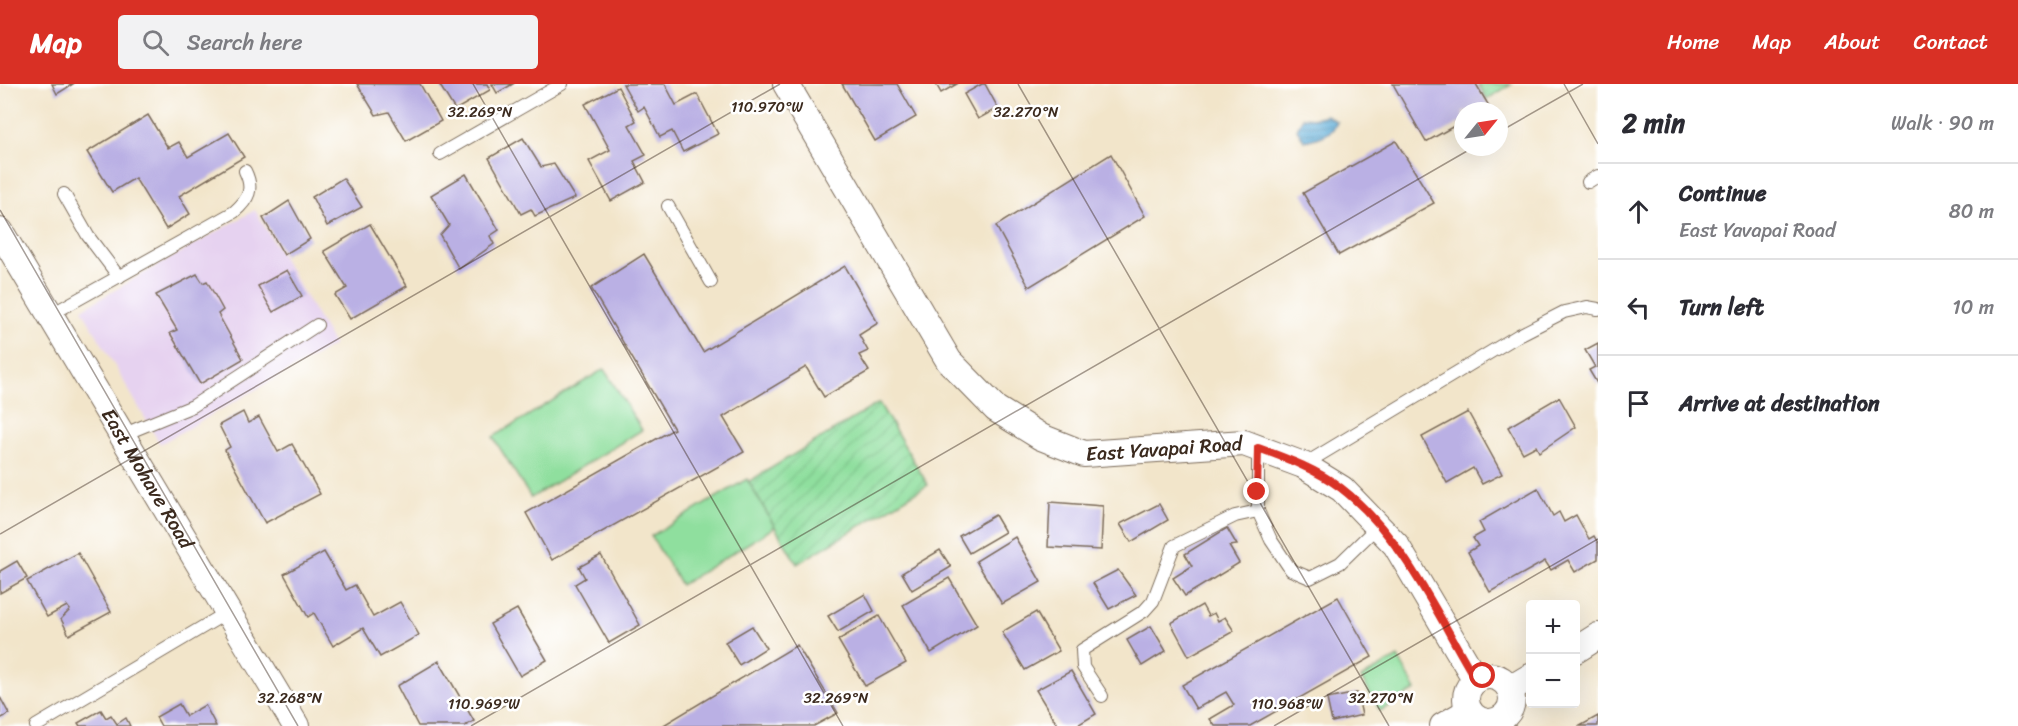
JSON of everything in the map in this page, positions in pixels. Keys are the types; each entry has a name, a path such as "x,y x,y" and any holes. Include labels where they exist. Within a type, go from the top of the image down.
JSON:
{"street":[{"name":"East Yavapai Road","path":"786,84 949,361 996,409 1041,437 1084,454 1244,443 1303,465 1342,489 1395,545 1476,680"},
{"name":"East Mohave Road","path":"0,231 296,726"},
{"path":"1580,647 1598,636"},
{"path":"1491,675 1504,682 1520,683 1510,710 1501,723 1476,719 1469,711 1467,692 1476,680 1491,675"},
{"path":"1443,726 1469,711"}],"lane":[{"path":"440,154 562,84"},
{"path":"50,315 234,212 247,201 250,191 251,183 245,171"},
{"path":"64,194 88,237 118,276"},
{"path":"668,206 711,282"},
{"path":"1303,465 1519,335 1564,312 1587,307 1598,309"},
{"path":"122,435 193,406 317,325"},
{"path":"1258,448 1258,511 1271,540 1291,570 1310,578 1340,563 1378,525"},
{"path":"1102,696 1083,667 1082,650 1144,611 1153,601 1174,546 1235,516 1258,511"},
{"path":"36,726 228,612"}],"shaded area":[{"path":"255,210 334,345 160,444 82,309"}],"green space":[{"path":"1478,84 1512,84 1487,99"},
{"path":"604,369 642,430 531,498 493,437"},
{"path":"879,403 928,485 797,564 748,482"},
{"path":"747,479 775,527 681,585 651,536"},
{"path":"1398,657 1416,690 1380,711 1361,678"}],"water":[{"path":"1326,115 1337,122 1335,127 1324,136 1304,141 1297,129 1303,117 1314,118"}],"building":[{"path":"52,84 73,84 57,94"},
{"path":"357,84 420,84 441,121 406,141 389,112 376,115"},
{"path":"439,84 487,84 490,90 455,110"},
{"path":"492,84 513,84 497,93"},
{"path":"623,84 665,84 676,105 697,94 718,134 683,152 672,131 660,137 644,107 638,111"},
{"path":"842,84 897,84 916,117 875,141"},
{"path":"936,84 957,84 941,93"},
{"path":"985,84 998,108 978,119 964,94"},
{"path":"1393,84 1476,84 1487,102 1454,102 1454,126 1426,142"},
{"path":"618,87 636,121 629,125 646,155 634,161 645,182 611,201 589,161 610,150 585,104"},
{"path":"148,115 168,148 179,142 188,157 229,133 244,157 179,196 190,214 166,229 135,178 112,192 87,152"},
{"path":"523,138 541,167 554,164 575,198 535,216 531,209 521,214 489,158"},
{"path":"1396,141 1434,203 1339,255 1303,193"},
{"path":"1111,154 1145,216 1029,287 996,226"},
{"path":"466,174 499,230 490,236 494,244 459,269 440,235 449,225 431,195"},
{"path":"343,178 362,207 327,226 312,197"},
{"path":"289,201 310,239 284,255 263,218"},
{"path":"370,224 407,286 350,319 335,295 347,288 324,251"},
{"path":"644,254 703,352 845,266 878,323 859,335 868,351 859,355 869,371 824,397 806,367 723,417 744,452 552,560 526,513 674,429 591,288"},
{"path":"287,270 302,296 273,312 258,286"},
{"path":"197,274 203,283 207,281 223,310 218,314 243,359 200,384 170,333 177,330 156,295"},
{"path":"1598,343 1598,385 1589,370 1595,367 1585,350"},
{"path":"1559,397 1576,427 1539,452 1536,446 1523,453 1508,427"},
{"path":"243,412 248,423 259,417 278,452 292,444 320,494 265,523 225,450 230,447 219,425"},
{"path":"1468,412 1502,474 1482,484 1473,468 1447,483 1422,437"},
{"path":"1538,488 1553,516 1559,512 1564,522 1576,515 1589,539 1594,536 1598,543 1598,559 1575,572 1568,560 1551,570 1545,561 1490,592 1468,552 1478,546 1473,538 1484,532 1479,522"},
{"path":"1050,502 1103,506 1101,550 1048,547"},
{"path":"1159,504 1168,520 1131,542 1120,524"},
{"path":"995,515 1005,532 969,553 959,536"},
{"path":"1227,528 1237,545 1229,546 1239,563 1185,596 1173,578 1192,566 1185,554"},
{"path":"1015,537 1041,582 1002,604 976,561"},
{"path":"940,550 951,567 912,590 902,573"},
{"path":"324,552 346,590 355,585 373,617 400,602 419,635 380,657 363,628 333,646 314,613 308,617 284,574"},
{"path":"78,553 111,612 69,635 61,619 70,610 67,606 47,617 27,581"},
{"path":"601,555 640,625 609,643 575,584 585,578 579,567"},
{"path":"17,561 27,578 0,593 0,571"},
{"path":"1118,570 1136,595 1109,609 1093,583"},
{"path":"949,578 977,625 931,653 903,605"},
{"path":"865,594 874,611 838,632 828,616"},
{"path":"1338,597 1372,657 1250,726 1215,726 1210,719 1234,705 1226,692 1196,709 1182,685"},
{"path":"1202,605 1208,616 1214,613 1218,621 1225,617 1234,631 1189,656 1171,623"},
{"path":"517,609 547,660 520,676 490,624"},
{"path":"1036,612 1059,651 1025,670 1002,632"},
{"path":"879,616 906,663 865,686 838,640"},
{"path":"752,626 766,648 739,665 725,642"},
{"path":"1151,626 1166,651 1142,666 1127,640"},
{"path":"797,645 838,713 814,726 662,726"},
{"path":"439,661 474,721 465,726 418,726 397,686"},
{"path":"1071,671 1096,714 1076,726 1058,726 1036,690"},
{"path":"1357,693 1362,715 1332,722 1327,699"},
{"path":"0,697 9,714 0,719"},
{"path":"179,704 186,716 205,705 216,726 161,726 156,717"},
{"path":"101,710 106,718 111,715 117,724 126,718 130,726 80,726 78,723"},
{"path":"1598,716 1598,726 1580,726"}],"route":[{"path":"1257,492 1258,448 1303,465 1342,489 1395,545 1476,680 1483,676"}]}
